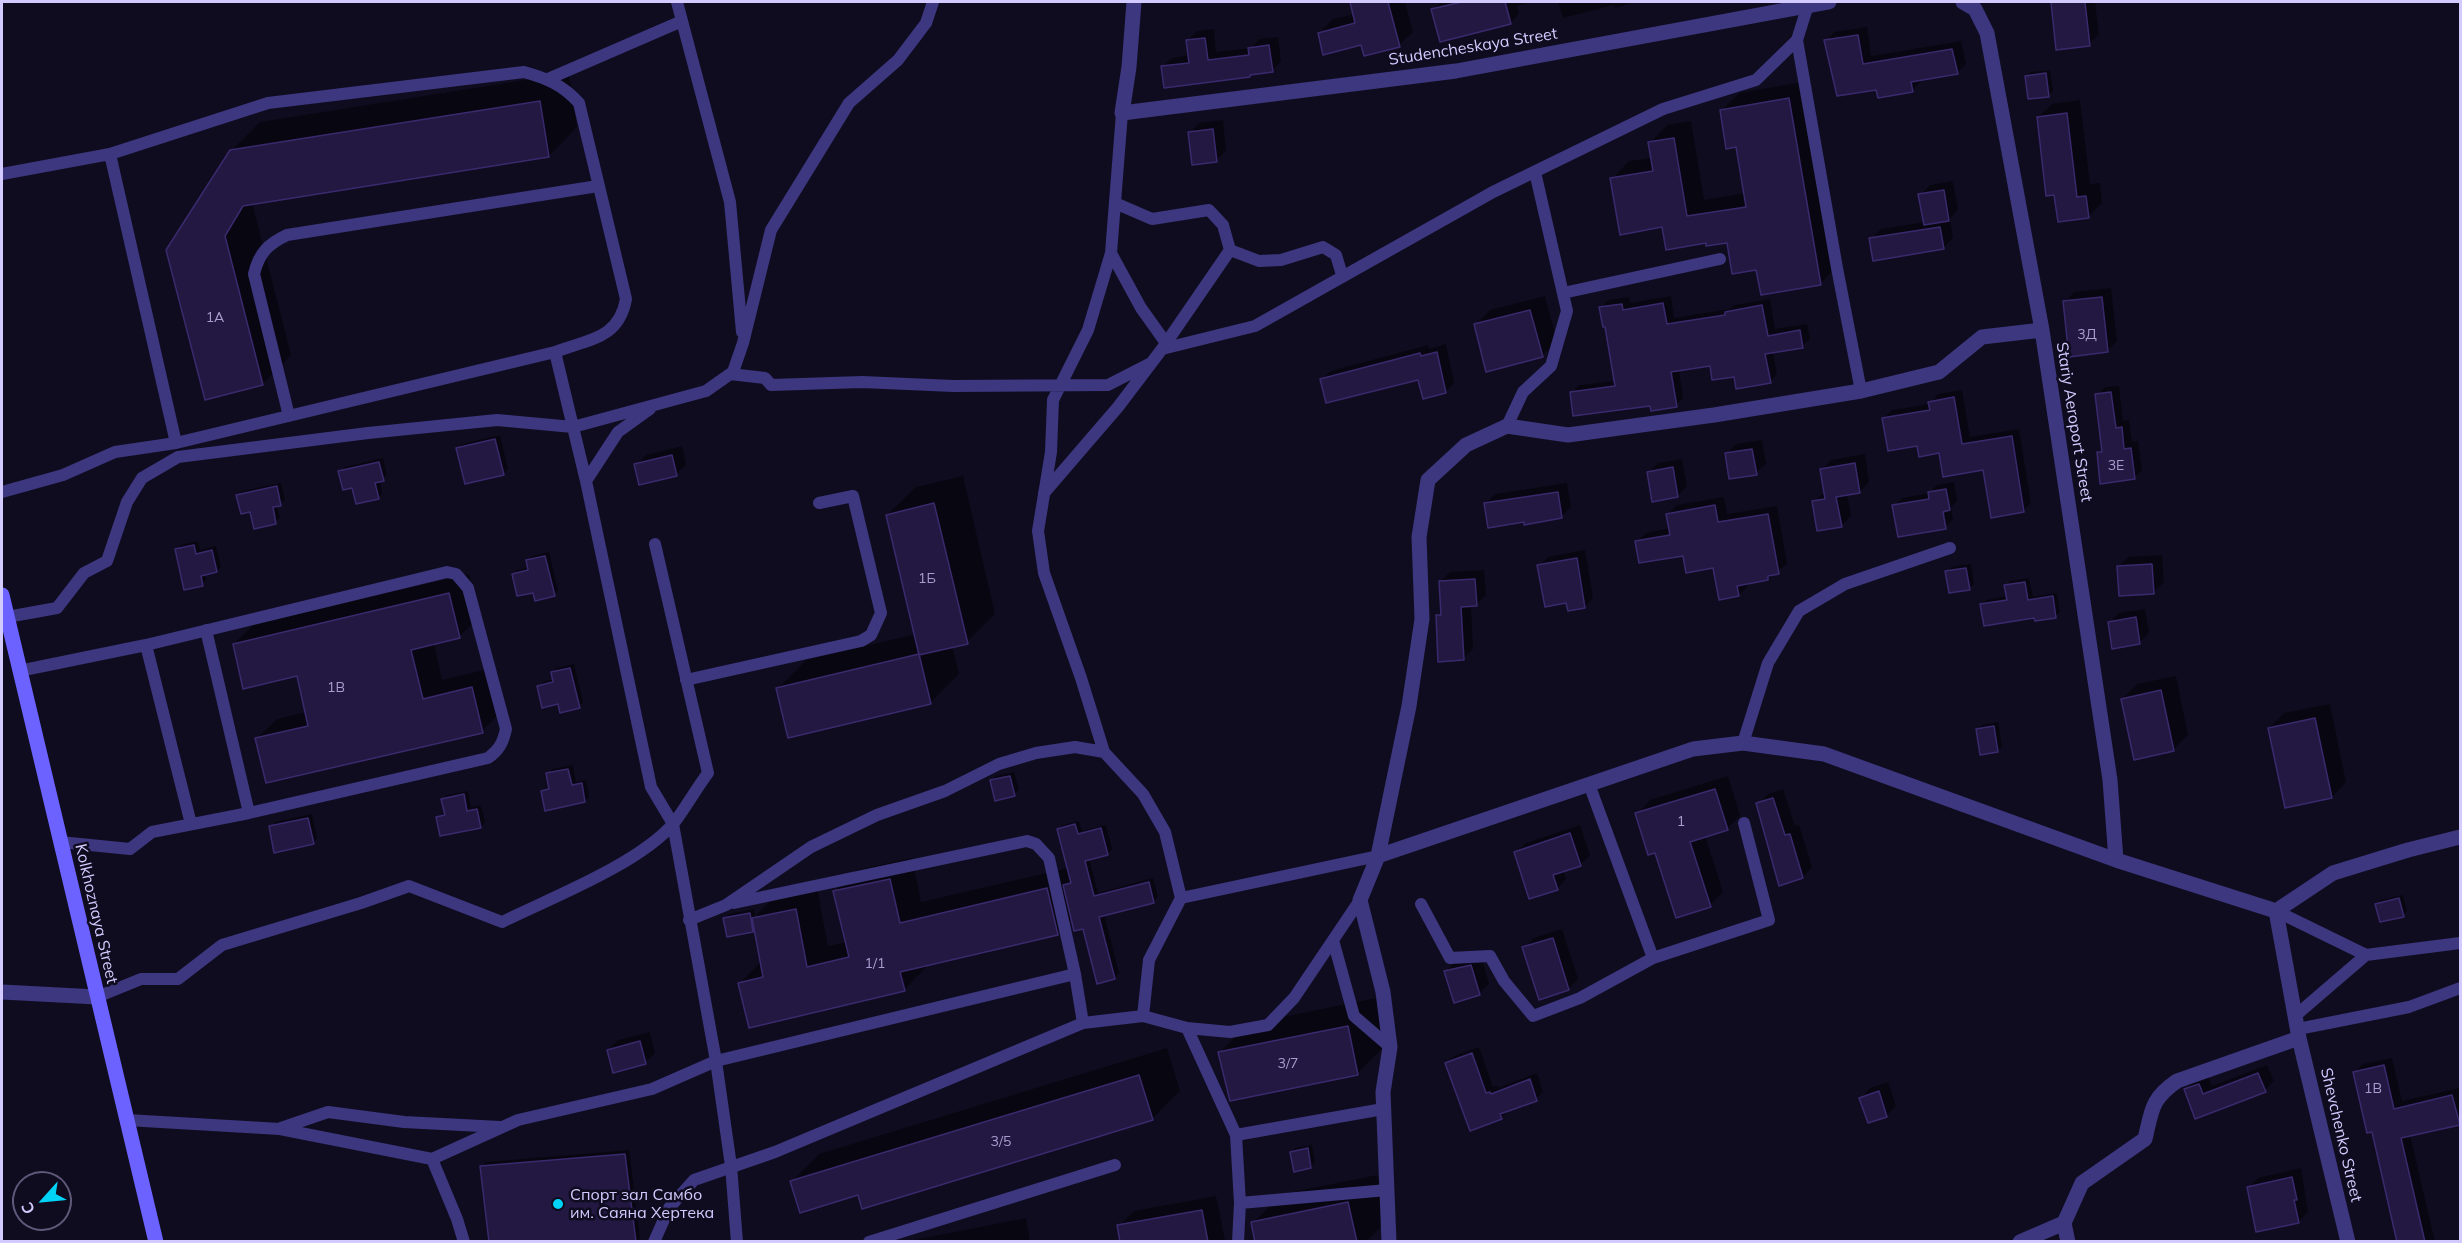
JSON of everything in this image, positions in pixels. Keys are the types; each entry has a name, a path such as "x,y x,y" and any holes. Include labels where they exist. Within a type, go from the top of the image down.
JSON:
{"main road":[{"name":"Kolkhoznaya Street","path":"2,595 156,1242"}],"street":[{"path":"1122,113 1129,67 1134,2"},
{"name":"Studencheskaya Street","path":"1122,113 1456,70 1829,2"},
{"name":"Stariy Aeroport Street","path":"1963,2 1975,9 1987,33 2042,330 2110,780 2115,860"},
{"path":"1389,1242 1383,1092 1390,1047 1383,992 1360,900 1378,856 1409,706 1422,619 1419,537 1428,480 1466,445 1507,426 1568,435 1714,415 1861,391 1939,372 1982,337 2042,330"},
{"path":"1378,856 1693,749 1743,743 1824,754 2115,860 2276,911 2333,873 2408,850 2456,841"},
{"name":"Shevchenko Street","path":"2276,911 2297,1028 2348,1242"},
{"path":"2,992 97,997"},
{"path":"2068,1242 2064,1223 2082,1183 2145,1139 2154,1101 2164,1090 2177,1081 2297,1028"},
{"path":"2020,1242 2064,1223"}],"lane":[{"path":"677,2 730,202 743,343"},
{"path":"7,617 57,608 84,573 107,561 127,502 142,478 178,458 368,433 497,420 573,427 706,391 733,372 743,343 771,230 849,103 898,60 926,23 933,2"},
{"path":"1808,5 1797,40 1861,391"},
{"path":"548,79 682,21"},
{"path":"1164,346 1255,326 1493,192 1664,109 1756,80 1797,40"},
{"path":"2,174 110,154 268,103 524,72 548,79 567,90 579,103 626,299 617,325 606,333 555,352 176,443 114,452 63,475 2,492"},
{"path":"1122,113 1111,253 1088,330 1053,400 1051,452 1038,531 1044,573 1104,752 1143,794 1165,832 1181,898 1149,960 1143,1016"},
{"path":"110,154 176,443"},
{"path":"1507,426 1523,392 1551,366 1567,311 1535,172"},
{"path":"289,416 254,274 263,250 274,241 287,235 598,186"},
{"path":"1115,203 1152,219 1209,210 1223,225 1230,250"},
{"path":"1230,250 1258,261 1281,260 1323,247 1336,255 1342,275"},
{"path":"1044,493 1118,407 1164,346 1230,250"},
{"path":"1111,253 1164,346"},
{"path":"1563,293 1720,259"},
{"path":"555,352 586,481 651,788 673,824 716,1061 731,1166 737,1242"},
{"path":"730,374 765,378 771,385 862,381 953,386 1108,385 1153,361"},
{"path":"586,481 618,432 657,404"},
{"path":"686,680 861,640 870,635 881,613 853,496 819,502"},
{"path":"97,997 141,979 178,979 222,945 409,886 502,922 621,863 673,824 708,773 655,544"},
{"path":"1743,743 1768,663 1799,611 1845,584 1950,548"},
{"path":"20,671 146,645 447,572 456,574 468,588 506,729 504,742 488,758 249,813 152,832 130,849 60,842"},
{"path":"206,630 249,813"},
{"path":"146,645 190,824"},
{"path":"726,905 811,848 877,814 945,791 999,764 1036,753 1075,747 1104,752"},
{"path":"1589,784 1653,958"},
{"path":"1421,904 1450,958 1490,956 1504,981 1533,1016 1580,998 1653,958 1769,920 1744,823"},
{"path":"689,920 726,905 1026,842 1036,844 1049,858 1075,974 1083,1023"},
{"path":"1181,898 1378,856"},
{"path":"654,1242 669,1208 694,1180 775,1152 1083,1023 1143,1016 1187,1028 1230,1032 1268,1025 1294,998 1360,900"},
{"path":"2276,911 2366,955 2460,943"},
{"path":"1333,940 1354,1016 1390,1047"},
{"path":"2297,1028 2366,955"},
{"path":"127,1120 280,1129 432,1159 518,1120 652,1089 716,1061 1075,974"},
{"path":"2297,1028 2409,1007 2460,988"},
{"path":"1187,1028 1236,1136 1240,1203 1238,1242"},
{"path":"1236,1136 1383,1109"},
{"path":"280,1129 328,1112 404,1122 502,1127"},
{"path":"432,1159 464,1242"},
{"path":"869,1242 1114,1165"},
{"path":"1240,1203 1387,1190"}],"building":[{"path":"1350,2 1388,2 1400,47 1364,56 1361,45 1323,55 1318,33 1355,23"},
{"path":"1462,2 1505,2 1511,24 1440,42 1431,9"},
{"path":"2051,2 2085,2 2090,46 2056,50"},
{"path":"1858,35 1863,64 1952,49 1958,74 1911,82 1913,92 1878,98 1876,90 1837,96 1824,40"},
{"path":"1205,38 1208,60 1249,55 1248,48 1269,45 1273,72 1164,88 1161,66 1189,63 1186,40"},
{"path":"2046,73 2049,97 2028,99 2025,76"},
{"path":"1789,98 1821,285 1761,295 1756,270 1732,274 1727,243 1706,246 1706,243 1666,250 1662,227 1620,235 1610,178 1653,171 1648,142 1674,138 1687,216 1746,207 1736,147 1726,149 1720,110"},
{"path":"540,101 549,157 243,206 225,236 263,385 205,400 166,250 230,150"},
{"path":"2067,113 2077,197 2086,196 2089,218 2058,222 2054,195 2046,196 2037,117"},
{"path":"1213,129 1217,162 1192,165 1188,132"},
{"path":"1944,190 1949,221 1924,225 1918,194"},
{"path":"1940,227 1944,249 1873,261 1869,238"},
{"path":"2102,297 2108,352 2069,357 2063,301"},
{"path":"1663,303 1667,324 1725,315 1725,312 1762,305 1768,336 1800,330 1803,348 1765,354 1771,383 1736,389 1734,377 1712,380 1710,366 1671,372 1677,407 1651,411 1650,406 1573,416 1570,392 1615,386 1605,327 1603,327 1599,307 1622,304 1623,310"},
{"path":"1530,310 1543,357 1486,372 1474,324"},
{"path":"1437,352 1446,393 1423,399 1418,380 1326,403 1320,379 1420,353 1421,356"},
{"path":"2111,392 2116,428 2122,427 2124,449 2131,448 2135,479 2100,484 2097,452 2102,452 2095,394"},
{"path":"1954,397 1962,444 2012,436 2024,512 1991,518 1983,470 1943,477 1939,453 1919,457 1917,446 1888,451 1882,418 1930,410 1928,402"},
{"path":"495,439 504,475 465,484 456,448"},
{"path":"1752,449 1757,475 1729,479 1725,453"},
{"path":"672,455 677,476 639,485 634,464"},
{"path":"379,462 384,481 375,483 379,499 356,504 352,488 343,490 338,471"},
{"path":"1855,463 1860,493 1836,497 1842,527 1817,531 1812,501 1825,499 1820,469"},
{"path":"1673,467 1678,497 1652,502 1647,472"},
{"path":"277,486 281,506 273,507 276,524 254,529 250,512 241,514 236,495"},
{"path":"1946,489 1950,510 1943,512 1946,529 1898,537 1892,505 1929,499 1928,492"},
{"path":"1558,492 1562,518 1524,525 1524,522 1488,528 1484,503"},
{"path":"934,503 968,644 919,655 886,515"},
{"path":"1715,505 1718,522 1768,514 1779,574 1768,576 1768,580 1737,586 1739,596 1719,600 1713,568 1686,573 1683,556 1639,563 1635,541 1670,535 1666,514"},
{"path":"194,545 196,554 212,550 217,572 201,576 203,586 184,590 175,549"},
{"path":"545,556 555,596 535,601 533,593 517,596 512,574 528,570 526,560"},
{"path":"1577,558 1585,608 1568,611 1566,603 1545,607 1537,565"},
{"path":"2152,564 2154,594 2119,596 2117,566"},
{"path":"1966,568 1970,590 1949,593 1945,571"},
{"path":"1475,579 1477,606 1461,607 1464,660 1438,662 1436,615 1441,615 1439,581"},
{"path":"2025,582 2028,600 2053,596 2056,618 2035,621 2034,618 1984,626 1980,604 2007,600 2004,585"},
{"path":"449,593 460,638 411,650 423,699 472,687 483,733 266,783 255,738 308,726 297,676 243,689 233,644"},
{"path":"2136,617 2140,644 2112,649 2108,622"},
{"path":"919,654 931,704 788,738 776,688"},
{"path":"570,668 580,708 560,713 558,704 542,708 537,686 553,682 551,672"},
{"path":"2161,690 2174,751 2134,760 2121,699"},
{"path":"2315,718 2332,798 2285,808 2268,728"},
{"path":"1994,726 1998,752 1980,755 1976,729"},
{"path":"568,769 572,785 582,783 585,802 545,811 541,791 549,789 546,773"},
{"path":"1010,776 1015,796 995,801 990,780"},
{"path":"1715,789 1728,830 1690,842 1711,907 1676,918 1655,853 1648,855 1635,813"},
{"path":"464,794 467,811 477,809 481,828 440,836 436,817 445,815 441,799"},
{"path":"1773,798 1785,835 1790,834 1803,878 1779,886 1756,803"},
{"path":"308,818 314,844 274,853 269,826"},
{"path":"1075,824 1078,834 1101,828 1108,855 1085,861 1094,896 1149,882 1154,903 1099,917 1115,979 1097,984 1083,929 1074,931 1063,885 1071,883 1057,829"},
{"path":"1570,833 1581,866 1553,875 1558,890 1529,899 1514,852"},
{"path":"890,879 900,923 1047,888 1058,935 900,972 905,991 749,1028 738,983 763,977 752,918 796,909 807,967 849,957 833,891"},
{"path":"2399,898 2404,917 2380,922 2375,904"},
{"path":"750,913 753,932 727,937 723,918"},
{"path":"1553,938 1569,990 1539,1000 1522,947"},
{"path":"1471,965 1480,995 1454,1003 1444,971"},
{"path":"1348,1026 1358,1075 1230,1101 1218,1052"},
{"path":"640,1041 646,1064 613,1073 607,1050"},
{"path":"1472,1053 1486,1093 1491,1094 1530,1079 1537,1101 1500,1114 1502,1119 1470,1131 1445,1063"},
{"path":"2384,1065 2394,1109 2452,1095 2460,1125 2401,1138 2425,1242 2397,1242 2372,1132 2367,1133 2353,1072"},
{"path":"2258,1073 2266,1092 2195,1119 2184,1089 2199,1084 2203,1094"},
{"path":"1139,1075 1153,1120 862,1209 858,1195 800,1213 790,1181"},
{"path":"1879,1091 1887,1117 1868,1123 1859,1098"},
{"path":"1308,1148 1311,1168 1294,1172 1290,1152"},
{"name":"Спорт зал Самбо им. Саяна Хертека","path":"625,1154 636,1242 489,1242 480,1166"},
{"path":"2292,1177 2299,1223 2256,1232 2247,1187"},
{"path":"1348,1202 1357,1242 1255,1242 1251,1222"},
{"path":"1202,1210 1208,1242 1120,1242 1117,1225"}],"place":[{"name":"Спорт зал Самбо им. Саяна Хертека","path":"558,1204"}]}
